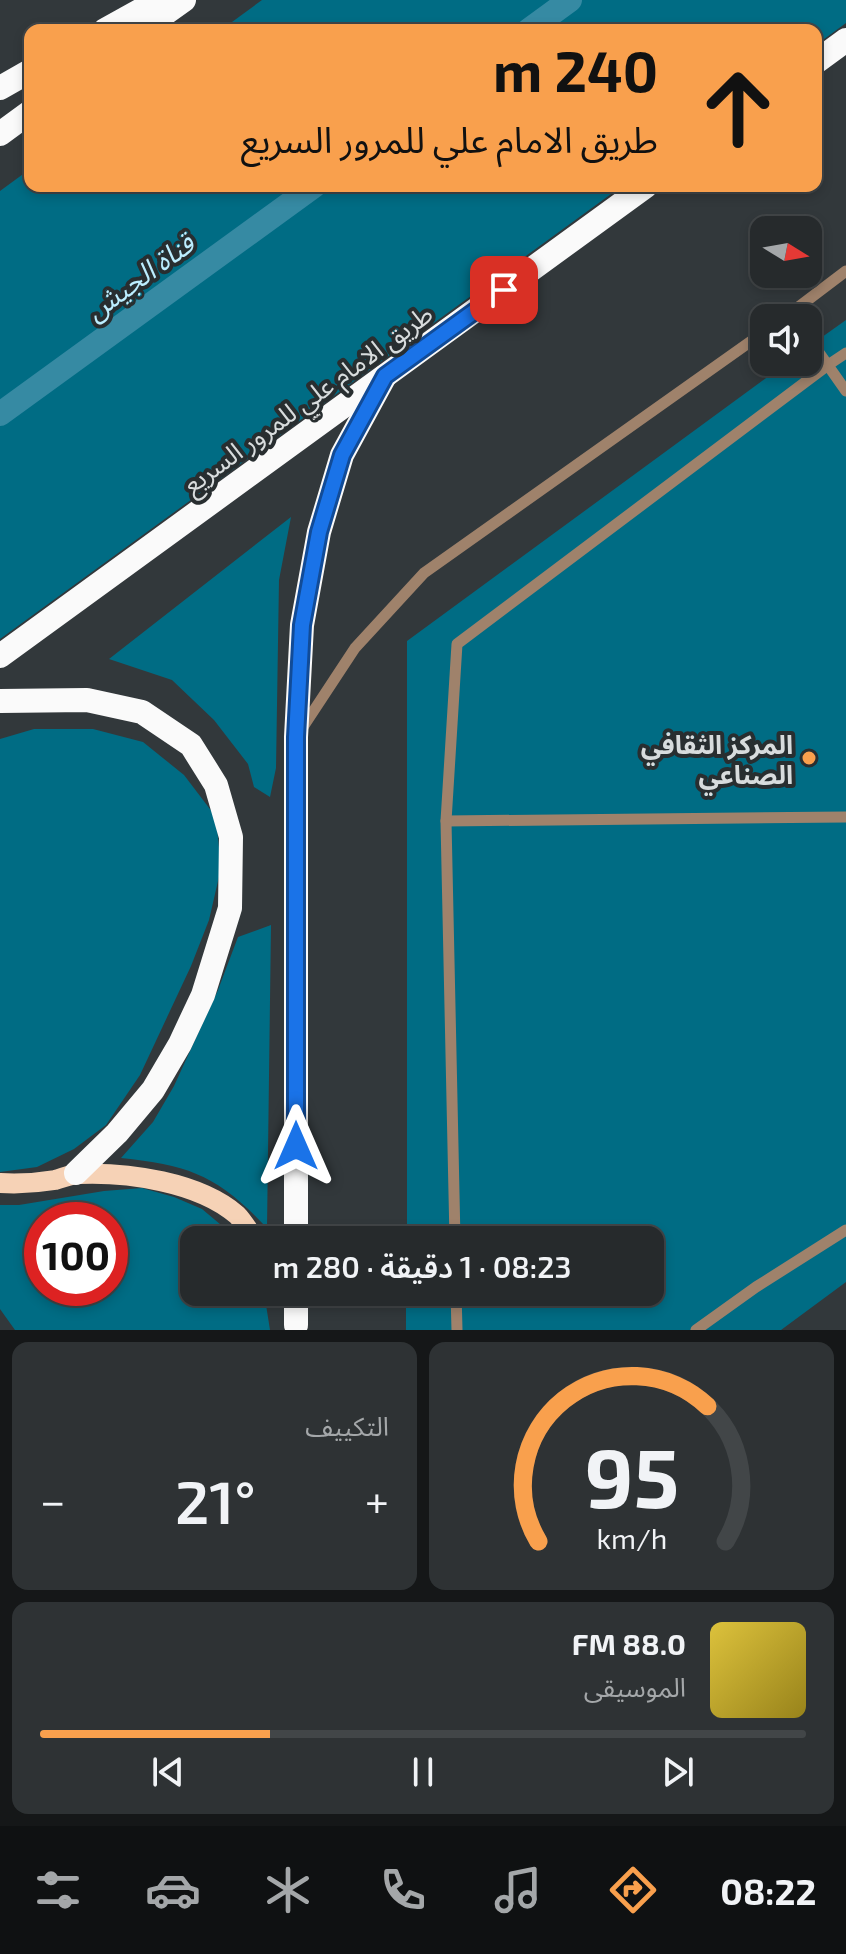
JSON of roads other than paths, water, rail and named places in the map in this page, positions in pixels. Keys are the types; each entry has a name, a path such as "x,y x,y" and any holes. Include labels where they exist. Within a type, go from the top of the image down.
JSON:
{"highway":[{"path":"116,24 159,0"},
{"path":"150,24 184,0"},
{"path":"822,58 846,40"},
{"path":"0,88 24,74"},
{"path":"0,134 24,116"},
{"name":"طريق الامام علي للمرور السريع","path":"0,656 638,192"},
{"path":"296,1226 296,737 302,625 319,532 342,455 385,376"},
{"path":"0,701 87,700 142,712 191,745 216,785 231,837 230,908 203,995 180,1044 153,1090 117,1133 76,1173"},
{"path":"296,1306 296,1328"}],"main road":[{"path":"0,1183 55,1180 76,1173 178,1184 213,1200 238,1216 245,1226"},
{"path":"288,1306 296,1328"}],"lane":[{"path":"805,304 846,271"},
{"path":"296,737 355,648 424,573 750,342"},
{"path":"455,1226 446,821 457,644 846,353"},
{"path":"822,357 846,391"},
{"path":"446,821 846,817"},
{"path":"696,1330 756,1287 846,1230"},
{"path":"456,1306 457,1330"}],"waterway":[{"name":"قناة الجيش","path":"537,24 570,0"},
{"name":"قناة الجيش","path":"0,414 306,192"}],"place":[{"name":"المركز الثقافي الصناعي","path":"809,758"}]}
